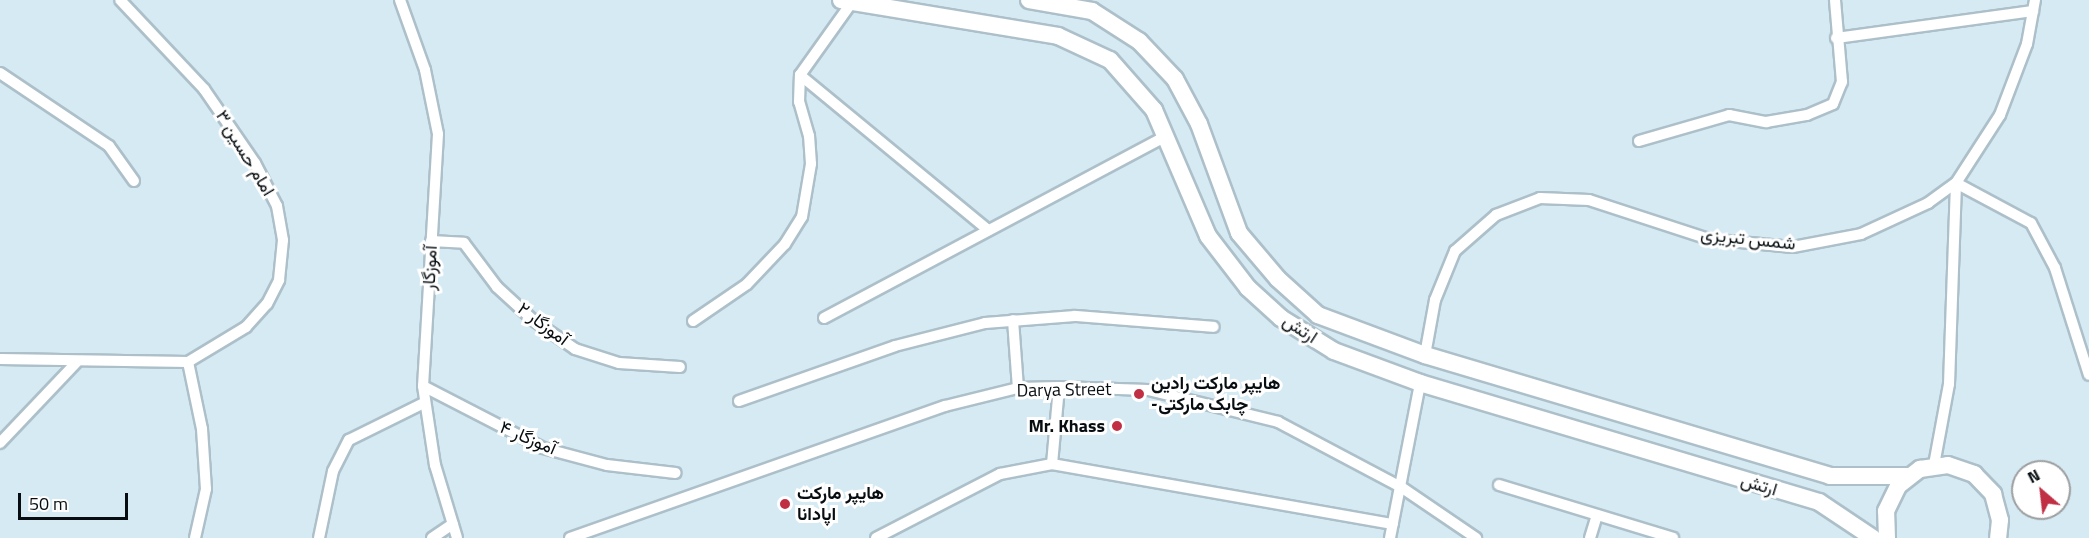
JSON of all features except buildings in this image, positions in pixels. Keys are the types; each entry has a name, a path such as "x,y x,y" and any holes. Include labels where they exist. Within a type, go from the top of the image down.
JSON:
{"main road":[{"name":"ارتش","path":"1029,0 1092,12 1139,41 1175,79 1199,124 1239,233 1278,279 1318,315 1425,355 1830,476 1908,476"},
{"name":"ارتش","path":"847,1 1058,36 1110,60 1154,110 1208,236 1248,288 1281,318 1334,351 1420,384 1819,502 1873,538"},
{"path":"1887,538 1891,498 1908,476 1934,465 1961,468 1984,482 1998,506 1998,538"}],"street":[{"name":"امام حسین ۳","path":"0,359 188,362 224,343 267,304 279,280 284,240 277,206 229,122 120,0"},
{"name":"آموزگار","path":"400,0 425,70 438,134 423,386 424,403 457,538"},
{"path":"1639,141 1729,115 1766,122 1807,115 1833,104 1842,82 1836,38 1835,0"},
{"path":"693,321 747,284 785,244 802,218 811,164 809,136 799,102 800,75 847,1"},
{"path":"1836,38 2034,5"},
{"name":"شمس تبریزی","path":"1425,355 1435,300 1455,251 1496,215 1540,198 1589,200 1708,238 1793,247 1861,234 1928,203 1956,183 2000,115 2027,44 2034,5"},
{"path":"0,73 109,146 134,182"},
{"path":"800,75 988,230"},
{"path":"824,318 1165,137"},
{"path":"1934,465 1949,384 1956,183 2031,223 2055,268 2089,375"},
{"name":"آموزگار ۲","path":"431,241 464,243 497,287 533,320 575,348 620,363 680,368"},
{"path":"739,402 895,346 1013,320 1075,316 1214,327"},
{"path":"1013,320 1018,388"},
{"path":"0,443 76,362"},
{"path":"188,362 202,429 206,489 195,538"},
{"path":"1390,538 1420,384"},
{"name":"آموزگار ۴","path":"423,386 543,448 607,465 676,473"},
{"path":"1052,464 1059,387"},
{"name":"Darya Street","path":"570,538 945,406 1018,388 1059,387 1148,390 1278,422 1401,487 1476,538"},
{"path":"319,538 333,471 349,440 424,403"},
{"path":"876,538 1000,474 1052,464 1393,524"},
{"path":"1499,485 1673,538"},
{"path":"1590,538 1597,515"},
{"path":"432,538 453,524"}],"place":[{"name":"هایپر مارکت رادین -چابک مارکتی","path":"1139,394"},
{"name":"Mr. Khass","path":"1117,426"},
{"name":"هایپر مارکت اپادانا","path":"785,504"}]}
